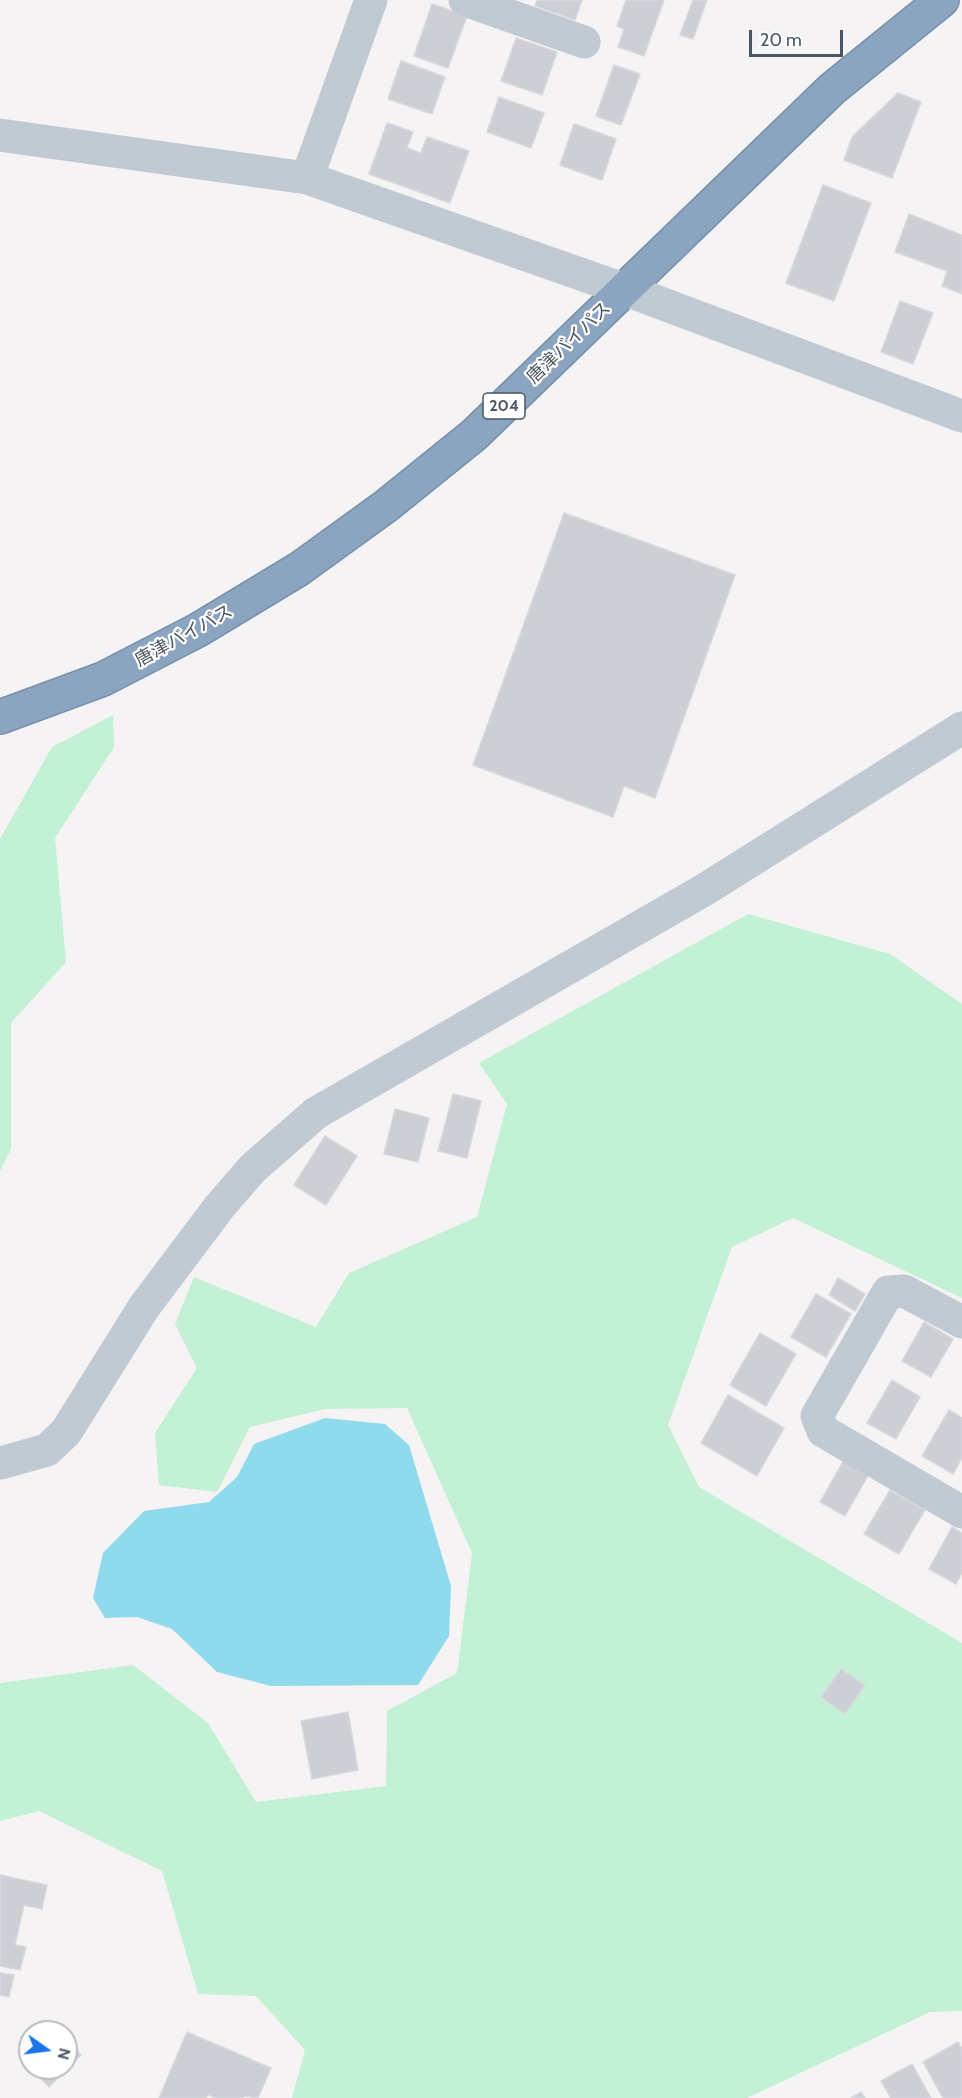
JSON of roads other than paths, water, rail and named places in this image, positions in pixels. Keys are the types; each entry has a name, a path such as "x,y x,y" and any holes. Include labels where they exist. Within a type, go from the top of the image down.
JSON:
{"highway":[{"name":"唐津バイパス","path":"0,717 103,679 198,630 299,569 386,506 474,435 832,89 942,0"}],"street":[{"path":"307,178 371,0"},
{"path":"465,0 584,42"},
{"path":"0,135 307,178 626,290 962,416"},
{"path":"0,1463 47,1450 66,1432 144,1307 220,1206 253,1168 316,1113 704,890 962,728"},
{"path":"962,1322 904,1291 888,1292 818,1416 823,1431 962,1512"}],"water":[{"path":"325,1418 385,1424 409,1445 451,1586 449,1636 418,1685 271,1686 217,1672 172,1629 137,1617 105,1618 93,1598 103,1553 144,1511 209,1502 237,1477 254,1444"}]}
